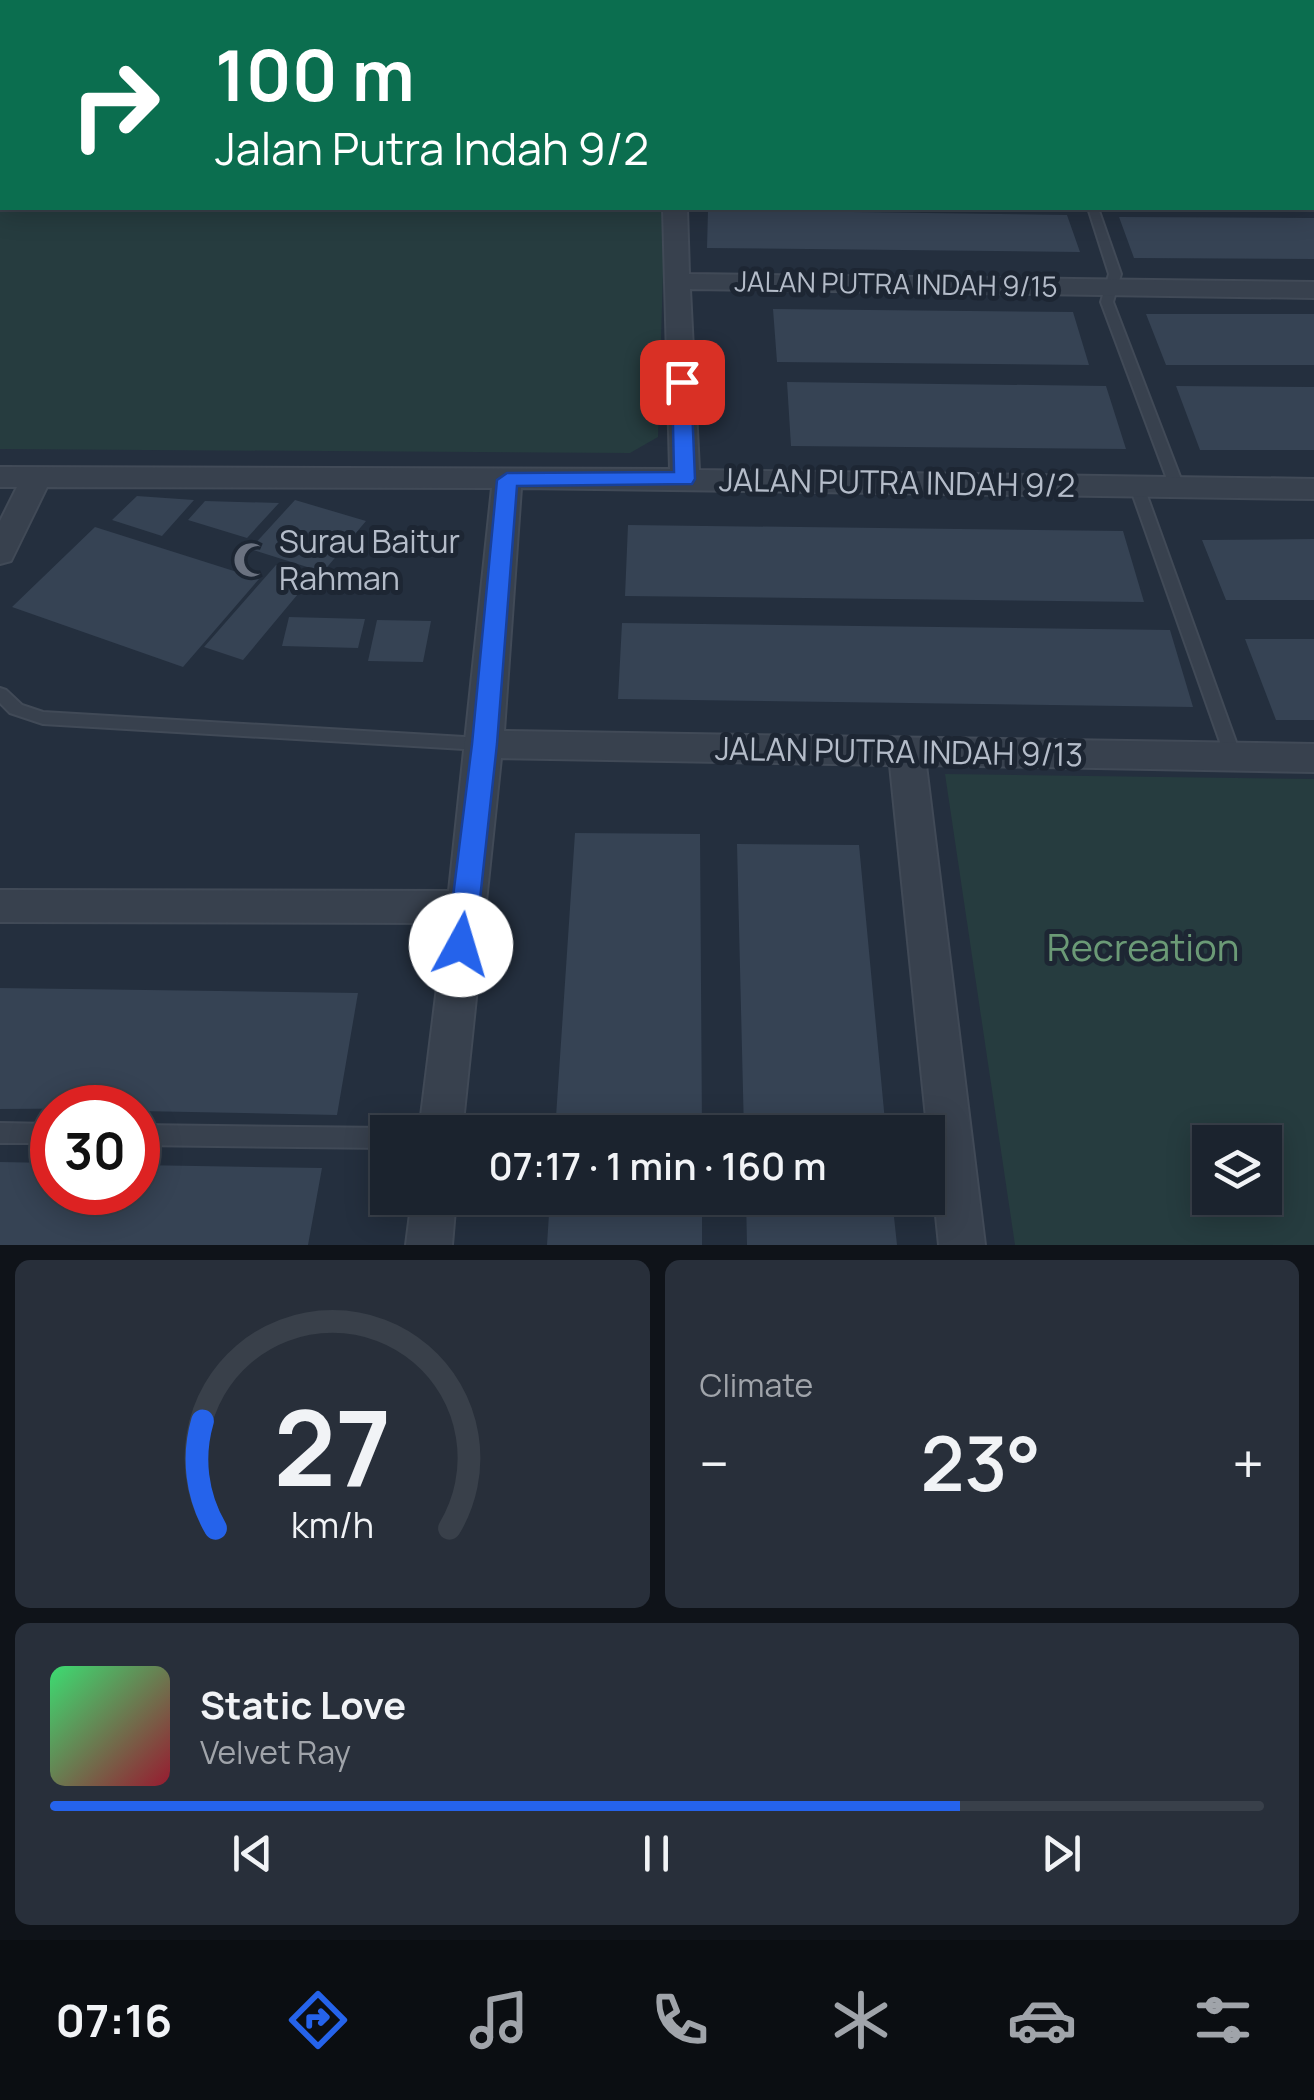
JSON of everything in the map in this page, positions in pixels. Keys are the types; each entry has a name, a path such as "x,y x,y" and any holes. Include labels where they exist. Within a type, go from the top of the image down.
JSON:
{"street":[{"path":"674,210 684,479"},
{"name":"JALAN PUTRA INDAH 9/15","path":"676,281 1314,290"},
{"name":"JALAN PUTRA INDAH 9/2","path":"0,477 684,479 1314,489"},
{"path":"0,553 36,478"},
{"path":"443,1115 485,744 507,480"},
{"name":"JALAN PUTRA INDAH 9/13","path":"485,744 1314,758"},
{"path":"907,754 962,1245"},
{"path":"0,906 465,908"},
{"path":"428,1245 432,1215"}],"lane":[{"path":"1095,210 1115,274 1108,287 1107,302 1177,487"},
{"path":"1137,487 1233,756"},
{"path":"0,694 16,710 43,718 485,744"},
{"path":"0,1133 30,1134"},
{"path":"160,1135 370,1138"}],"green space":[{"path":"0,210 665,210 658,437 630,453 0,449"},
{"name":"Recreation","path":"945,774 1314,779 1314,1245 1015,1245"}],"building":[{"path":"708,210 1067,215 1080,252 707,248"},
{"path":"1119,217 1314,218 1314,259 1134,258"},
{"path":"773,309 1073,312 1089,365 777,362"},
{"path":"1146,314 1314,314 1314,365 1166,365"},
{"path":"787,382 1106,386 1126,449 791,446"},
{"path":"1176,386 1314,387 1314,450 1200,450"},
{"path":"137,496 194,500 162,536 112,520"},
{"path":"295,500 366,521 323,572 250,549"},
{"path":"205,501 279,503 247,538 188,520"},
{"path":"628,525 1123,531 1144,602 625,596"},
{"path":"95,527 259,579 183,667 12,607"},
{"path":"1314,539 1314,600 1226,600 1202,540"},
{"path":"276,565 313,576 243,660 204,647"},
{"path":"289,617 365,619 358,648 282,646"},
{"path":"377,620 431,621 423,662 368,661"},
{"path":"622,623 1170,630 1193,707 618,699"},
{"path":"1245,639 1314,639 1314,720 1276,720"},
{"path":"575,833 700,834 702,1115 556,1115"},
{"path":"737,844 859,845 884,1115 744,1115"},
{"path":"0,988 358,993 337,1115 160,1111 160,1085 30,1085 30,1109 0,1109"},
{"path":"0,1162 30,1163 30,1215 160,1215 160,1165 322,1168 308,1245 0,1245"},
{"path":"549,1215 702,1215 702,1245 547,1245"},
{"path":"746,1215 894,1215 897,1245 747,1245"}],"place":[{"name":"Surau Baitur Rahman","path":"251,560"}],"route":[{"path":"461,945 485,744 507,480 684,479 682,382"}]}
